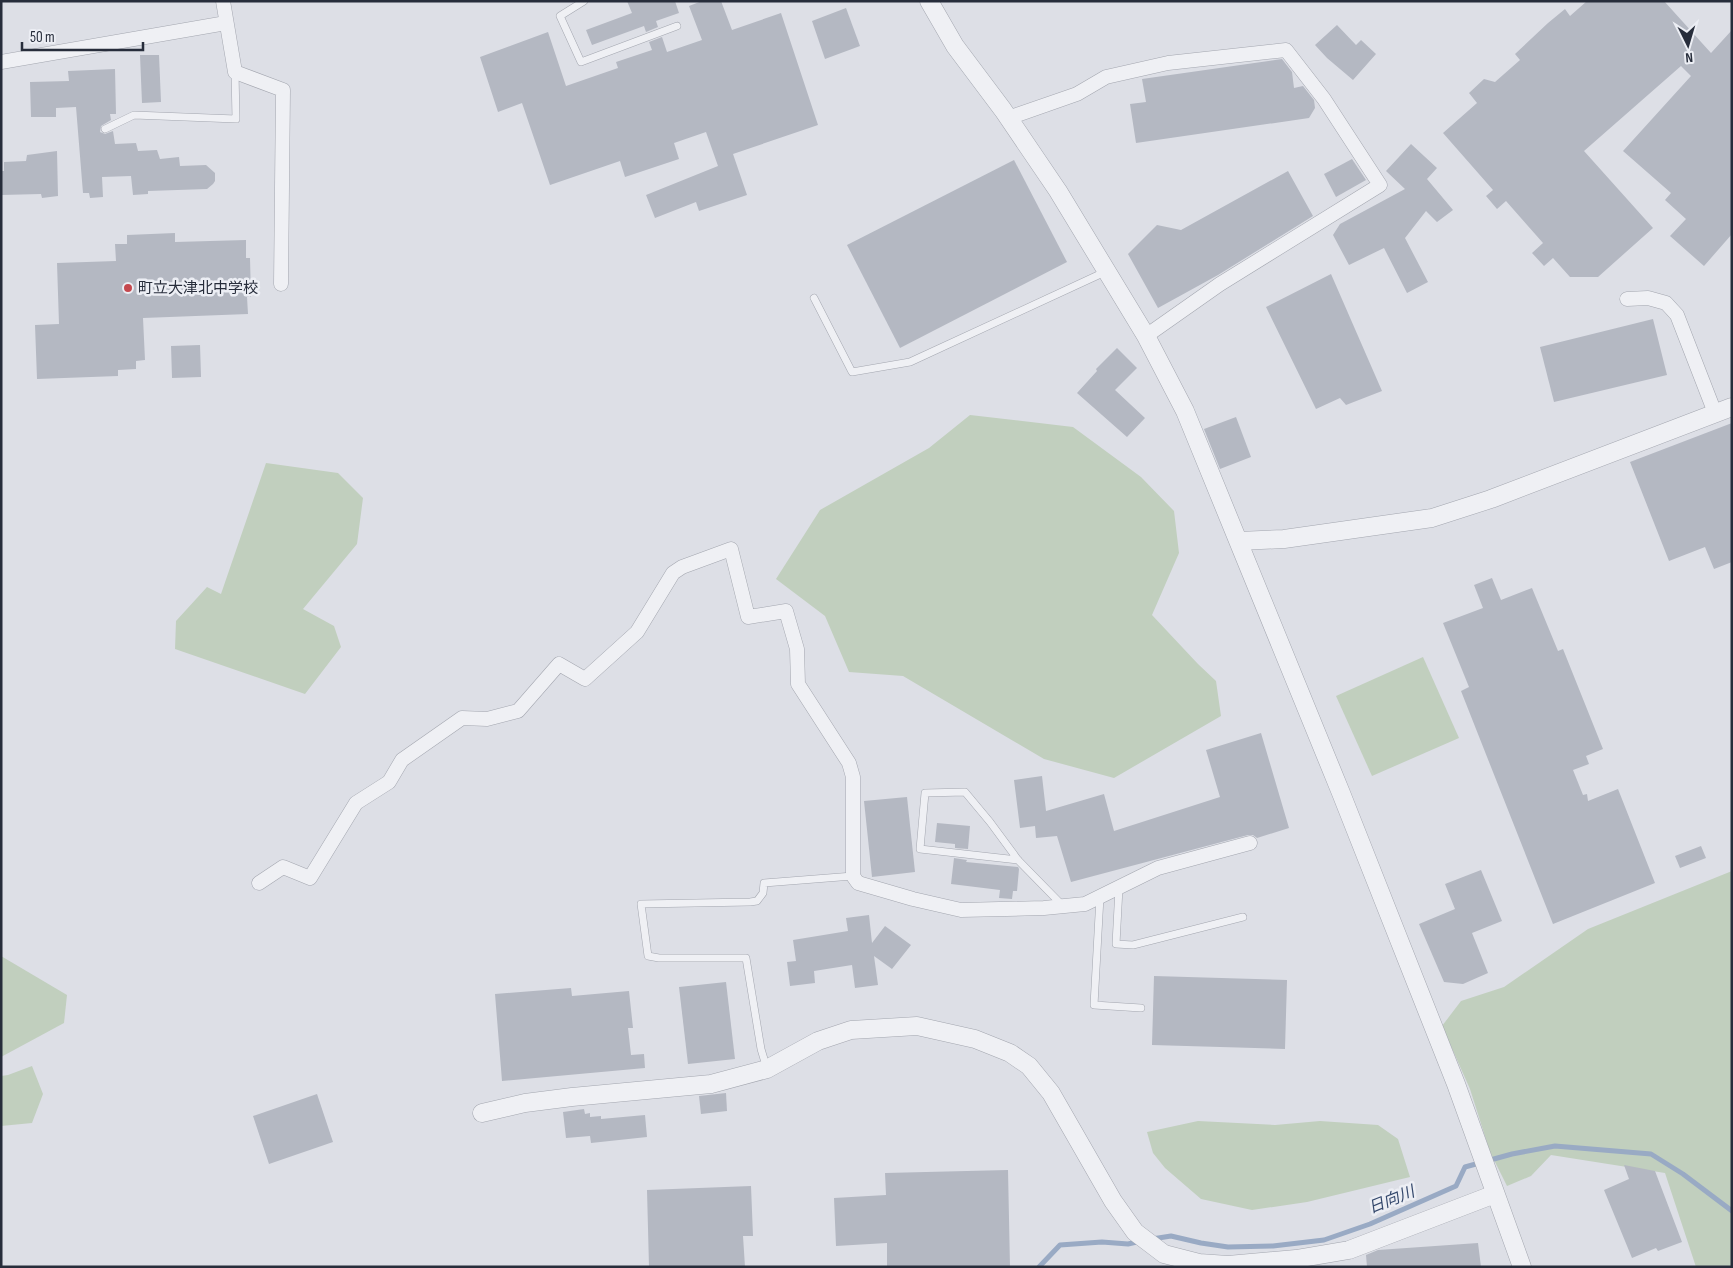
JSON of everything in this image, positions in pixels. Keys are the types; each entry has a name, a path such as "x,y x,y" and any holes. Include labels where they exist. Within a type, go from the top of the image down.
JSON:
{"street":[{"path":"223,1 234,72 284,90 281,284"},
{"path":"929,1 955,46 1008,118 1058,191 1108,271 1146,336 1185,411 1345,802 1456,1084 1522,1267"},
{"path":"1,62 226,23"},
{"path":"1008,118 1077,94 1106,78 1168,63 1286,50 1324,99 1380,185 1220,284 1146,336"},
{"path":"1239,541 1284,539 1432,518 1724,410 1676,315 1666,303 1648,298 1627,299"},
{"path":"259,883 283,867 310,878 356,803 389,782 402,760 462,718 487,719 518,711 559,664 585,679 637,632 673,573 682,567 731,549 748,617 786,611 797,649 798,684 850,764 853,777 853,876 858,883 960,910 1085,904 1158,868 1250,844"},
{"path":"482,1112 525,1103 572,1097 711,1084 767,1069 818,1041 852,1030 917,1026 975,1039 1010,1053 1029,1066 1051,1093 1113,1201 1135,1232 1164,1254 1199,1263 1238,1264 1296,1259 1349,1250 1495,1194"}],"lane":[{"path":"584,1 560,16 581,62 677,26"},
{"path":"105,129 134,115 236,119 234,72"},
{"path":"814,298 852,372 910,362 1108,271"},
{"path":"1018,860 920,849 925,793 965,792 1018,860 1063,906"},
{"path":"767,1069 761,1049 746,958 659,958 648,956 641,904 750,902 757,901 763,893 764,883 853,876"},
{"path":"1119,888 1116,944 1133,945 1243,918"},
{"path":"1100,897 1094,1005 1141,1008"}],"green space":[{"path":"970,415 1073,427 1141,477 1174,511 1179,553 1152,615 1216,681 1221,716 1114,778 1044,759 903,676 849,672 825,616 776,579 820,510 929,448"},
{"path":"266,463 338,473 363,498 357,544 303,609 334,626 341,647 305,694 175,649 176,621 207,587 221,594"},
{"path":"1423,657 1459,738 1372,776 1336,696"},
{"path":"1732,871 1732,1267 1696,1267 1665,1173 1551,1155 1531,1176 1507,1186 1490,1152 1470,1089 1442,1026 1461,1001 1504,987 1588,929"},
{"path":"1,956 67,995 64,1023 1,1057"},
{"path":"32,1066 43,1094 32,1123 1,1126 1,1076"},
{"path":"1198,1121 1275,1125 1320,1121 1378,1125 1398,1139 1410,1177 1307,1202 1252,1210 1201,1199 1165,1168 1153,1153 1147,1132"}],"building":[{"path":"627,1 675,1 679,13 656,21 658,27 646,32 644,26 592,45 586,30 632,13"},
{"path":"702,1 721,1 732,30 781,13 818,125 733,154 747,195 699,211 696,202 655,218 646,195 718,166 706,132 674,143 679,159 625,177 620,161 550,185 522,103 498,112 480,57 548,32 566,86 618,68 616,62 652,50 649,42 662,37 667,52 702,40 689,6"},
{"path":"1587,1 1664,1 1711,53 1732,30 1732,234 1704,266 1670,236 1686,219 1665,200 1671,193 1623,151 1691,76 1681,66 1584,151 1653,228 1598,277 1570,277 1553,258 1544,266 1532,253 1543,243 1506,201 1497,209 1486,196 1493,190 1443,133 1477,103 1469,93 1484,79 1495,82 1520,60 1515,54 1548,23 1565,9 1570,16"},
{"path":"846,8 860,46 825,59 812,21"},
{"path":"1337,25 1356,45 1361,40 1376,54 1353,80 1315,45"},
{"path":"140,55 159,55 161,102 142,103"},
{"path":"1282,59 1292,72 1294,88 1303,86 1314,100 1315,108 1309,118 1136,143 1130,104 1146,102 1142,79"},
{"path":"115,69 116,114 110,114 111,120 101,126 100,132 105,134 113,131 115,144 136,143 138,151 157,150 160,159 179,157 180,166 206,165 215,173 215,181 207,189 148,191 148,194 133,195 131,176 102,177 103,197 90,198 89,193 83,193 76,107 56,108 56,117 31,117 30,82 69,81 68,71"},
{"path":"1411,144 1437,168 1427,179 1453,210 1437,222 1426,211 1405,238 1428,282 1407,293 1384,248 1349,265 1333,235 1340,224 1405,189 1386,171"},
{"path":"57,151 58,196 42,198 41,194 1,195 1,171 4,171 4,162 26,161 27,155"},
{"path":"1352,159 1366,180 1336,197 1324,174"},
{"path":"1014,160 1067,262 900,348 847,245"},
{"path":"1288,171 1313,216 1218,275 1158,308 1128,254 1157,225 1181,230"},
{"path":"175,233 175,242 246,240 246,258 250,258 251,297 247,297 248,314 143,318 145,360 136,361 136,369 118,370 118,376 37,379 35,325 59,324 57,263 116,261 115,244 127,244 127,235"},
{"path":"1331,274 1382,391 1346,405 1340,398 1316,409 1266,307"},
{"path":"1653,319 1667,375 1554,402 1540,347"},
{"path":"200,345 201,377 172,378 171,346"},
{"path":"1117,348 1137,368 1115,390 1145,418 1127,437 1077,393 1097,371 1096,369"},
{"path":"1236,417 1251,457 1220,469 1204,429"},
{"path":"1732,423 1732,562 1714,569 1705,547 1669,561 1630,462"},
{"path":"1492,578 1501,600 1532,588 1558,651 1563,649 1603,749 1586,756 1589,764 1573,770 1583,795 1587,794 1588,801 1618,789 1655,883 1553,924 1461,691 1469,687 1443,623 1483,608 1474,585"},
{"path":"1261,733 1289,828 1257,838 1253,835 1248,835 1071,882 1057,836 1036,838 1035,826 1020,828 1014,780 1042,776 1046,811 1104,794 1114,831 1220,797 1206,750"},
{"path":"907,797 915,872 872,877 864,801"},
{"path":"937,823 970,826 968,849 955,848 955,844 935,842"},
{"path":"1701,846 1706,858 1680,868 1675,856"},
{"path":"954,858 967,860 966,862 1018,867 1017,891 1013,891 1012,899 999,898 1000,890 951,884"},
{"path":"1481,870 1502,921 1472,933 1488,973 1463,984 1444,982 1419,924 1455,909 1445,884"},
{"path":"869,915 872,943 885,926 911,945 892,969 874,956 878,985 855,988 852,965 814,971 815,983 790,986 787,962 796,961 793,940 848,931 846,918"},
{"path":"1154,976 1287,980 1285,1049 1152,1045"},
{"path":"726,982 735,1059 688,1064 679,987"},
{"path":"571,988 572,996 629,991 633,1028 628,1028 631,1055 644,1054 645,1068 502,1081 495,994"},
{"path":"726,1093 727,1111 701,1114 699,1096"},
{"path":"317,1094 333,1142 269,1164 253,1116"},
{"path":"584,1109 585,1114 590,1113 590,1117 601,1116 601,1119 645,1115 647,1137 591,1143 590,1136 566,1138 563,1112"},
{"path":"1624,1165 1655,1171 1682,1242 1658,1251 1656,1248 1632,1258 1604,1190 1629,1179"},
{"path":"1008,1170 1010,1267 887,1267 887,1243 836,1246 834,1198 886,1195 885,1173"},
{"path":"751,1186 753,1236 743,1236 745,1267 649,1267 647,1190"},
{"path":"1478,1243 1481,1267 1367,1267 1366,1255 1378,1250"}],"waterway":[{"name":"日向川","path":"1152,1239 1171,1236 1228,1247 1273,1246 1324,1240 1370,1224 1456,1186 1465,1167 1512,1154 1555,1146 1651,1154 1683,1174 1732,1211"},
{"name":"日向川","path":"1039,1267 1060,1245 1102,1242 1128,1244 1141,1241"}],"place":[{"name":"町立大津北中学校","path":"128,288"}]}
